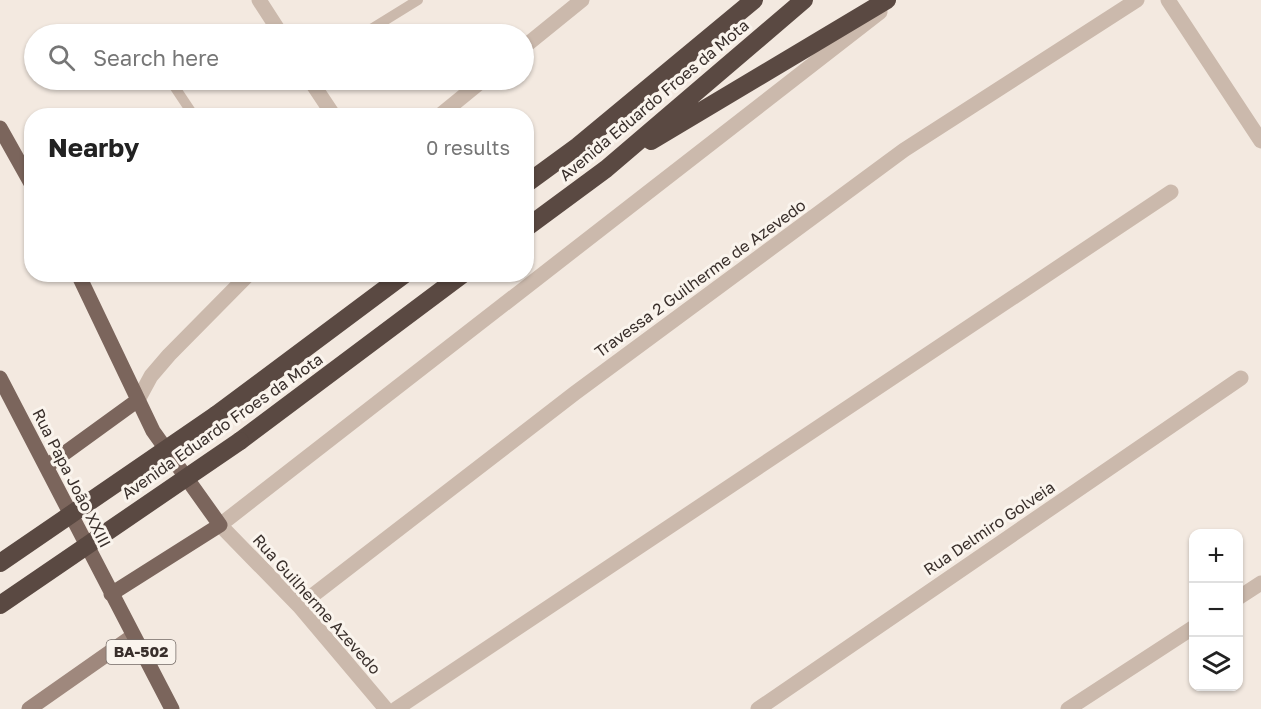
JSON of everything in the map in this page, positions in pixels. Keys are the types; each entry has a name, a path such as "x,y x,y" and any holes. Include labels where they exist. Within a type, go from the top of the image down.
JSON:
{"highway":[{"name":"Avenida Eduardo Froes da Mota","path":"534,178 578,146 754,0"},
{"name":"Avenida Eduardo Froes da Mota","path":"534,222 606,169 804,0"},
{"path":"606,169 886,0"},
{"name":"Avenida Eduardo Froes da Mota","path":"0,563 216,415 394,282"},
{"name":"Avenida Eduardo Froes da Mota","path":"0,605 240,441 453,282"}],"main road":[{"path":"0,128 24,171"},
{"path":"82,282 153,431 220,525 111,594"},
{"name":"Rua Papa João XXIII","path":"0,378 111,594"},
{"path":"47,466 138,400"},
{"name":"BA-502","path":"111,594 172,709"}],"street":[{"path":"259,0 275,24"},
{"path":"534,281 895,0"},
{"name":"Travessa 2 Guilherme de Azevedo","path":"299,606 575,393 904,150 1137,0"},
{"path":"1168,0 1261,141"},
{"path":"534,38 578,1"},
{"path":"317,90 329,108"},
{"path":"449,108 471,90"},
{"path":"396,709 1171,192"},
{"path":"138,400 151,376 169,355 241,282"},
{"path":"220,525 532,282"},
{"name":"Rua Delmiro Golveia","path":"758,709 1241,378"},
{"name":"Rua Guilherme Azevedo","path":"220,525 299,606 386,709"},
{"path":"1243,595 1261,583"},
{"path":"1068,709 1189,630"},
{"path":"29,709 133,636"}],"lane":[{"path":"379,24 418,0"},
{"path":"177,90 189,108"}]}
